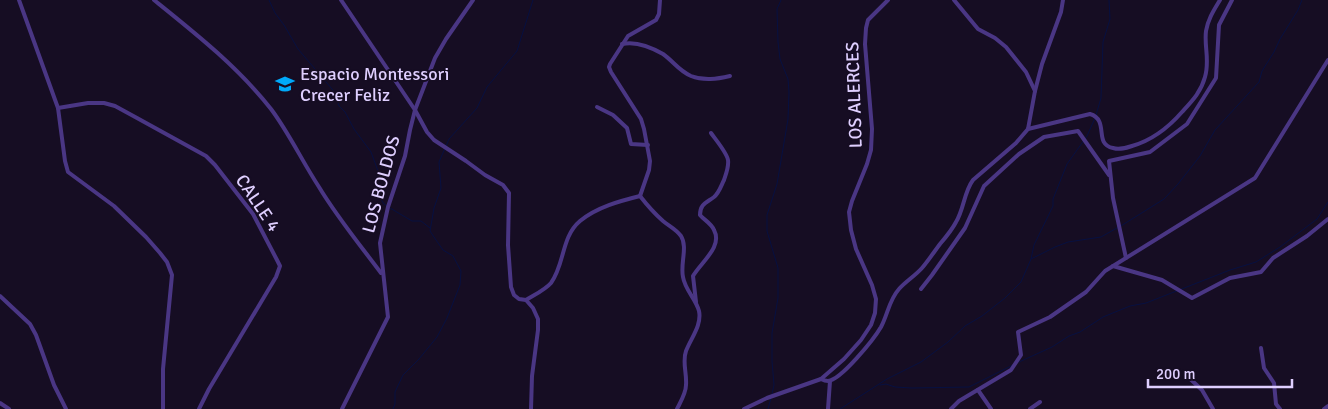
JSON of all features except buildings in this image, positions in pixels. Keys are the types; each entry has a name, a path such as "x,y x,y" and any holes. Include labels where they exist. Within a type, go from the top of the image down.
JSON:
{"street":[{"path":"20,0 58,108 68,172 114,206 160,252 170,269 172,275 163,369 163,409"},
{"path":"154,0 227,62 271,109 339,217 382,274"},
{"path":"341,0 415,110 427,132 434,140 503,185 509,193 508,245 511,287 514,295 519,299 526,300 550,284 557,272 570,233 580,221 614,203 640,196"},
{"name":"LOS BOLDOS","path":"342,409 388,317 382,274 381,233 405,156 415,110 435,58 473,0"},
{"path":"640,196 649,170 648,145 641,119 610,70 610,64 628,36 656,20 659,14 660,0"},
{"name":"LOS ALERCES","path":"821,379 844,359 861,340 871,325 875,312 876,299 872,284 856,249 849,212 871,150 872,129 865,44 866,28 868,20 888,0"},
{"path":"954,0 978,28 1006,47 1026,72 1035,91"},
{"path":"744,409 767,398 821,379 830,381 865,350 880,328 888,312 890,302 898,290 921,269 956,224 967,187 1016,143 1028,129 1042,64 1061,12 1063,0"},
{"path":"1028,129 1090,114 1099,120 1102,139 1105,144 1120,149 1142,143 1162,132 1188,106 1200,90 1208,54 1207,25 1220,0"},
{"path":"1126,258 1113,198 1109,161 1150,152 1187,124 1216,78 1219,25 1232,0"},
{"path":"622,44 635,43 658,52 664,55 681,71 692,77 716,80 730,76"},
{"path":"951,409 959,402 1011,370 1021,355 1018,332 1050,317 1086,292 1104,271 1256,178 1328,60"},
{"name":"CALLE 4","path":"58,108 88,103 104,103 115,106 206,156 253,214 278,260 280,266 276,277 199,409"},
{"path":"596,107 613,115 627,128 631,144 648,145"},
{"path":"921,288 965,228 984,186 1019,154 1044,137 1078,131 1110,177"},
{"path":"677,409 685,393 684,362 686,351 699,319 693,276 715,247 717,238 714,229 700,215 700,210 704,202 718,193 728,166 726,156 711,133"},
{"path":"640,196 651,209 681,236 684,244 683,277 687,289 696,304"},
{"path":"1113,266 1162,280 1192,298 1230,278 1262,272 1273,258 1307,236 1328,219"},
{"path":"0,296 33,329 54,385 66,409"},
{"path":"526,300 533,308 538,319 532,376 531,409"},
{"path":"1261,348 1264,368 1274,383 1276,404 1280,409"},
{"path":"1186,375 1202,390 1212,409"},
{"path":"828,409 830,381"},
{"path":"978,390 991,409"},
{"path":"1030,409 1040,402"},
{"path":"0,404 9,409"},
{"path":"1324,409 1328,406"}],"waterway":[{"path":"269,0 298,49 332,89 339,106 371,152 378,171 375,190 387,206"},
{"path":"393,409 395,392 403,375 437,337 460,285 461,271 453,256 443,250 430,231 434,208 441,188 439,162 449,139 477,108 487,87 517,51 533,0"},
{"path":"772,394 774,385 772,333 778,298 778,268 767,231 767,215 777,184 788,119 789,92 788,79 780,59 778,42 777,9 781,0"},
{"path":"1096,115 1101,98 1103,42 1110,19 1109,0"},
{"path":"1031,259 1068,242 1101,237 1164,199 1200,156 1215,130 1259,82 1262,71 1302,0"},
{"path":"840,409 887,379 921,362 948,342 965,326 982,316 1005,298 1021,282 1031,259 1034,245 1053,206 1053,199 1067,164 1087,136 1095,118"},
{"path":"1019,362 1052,347 1103,317 1256,262 1280,247 1317,219 1328,202"},
{"path":"390,208 412,221 421,221 430,228"},
{"path":"880,385 886,384 895,387 912,388 969,387 1013,365"},
{"path":"768,409 771,398"}],"place":[{"name":"Espacio Montessori Crecer Feliz","path":"285,84"}]}
